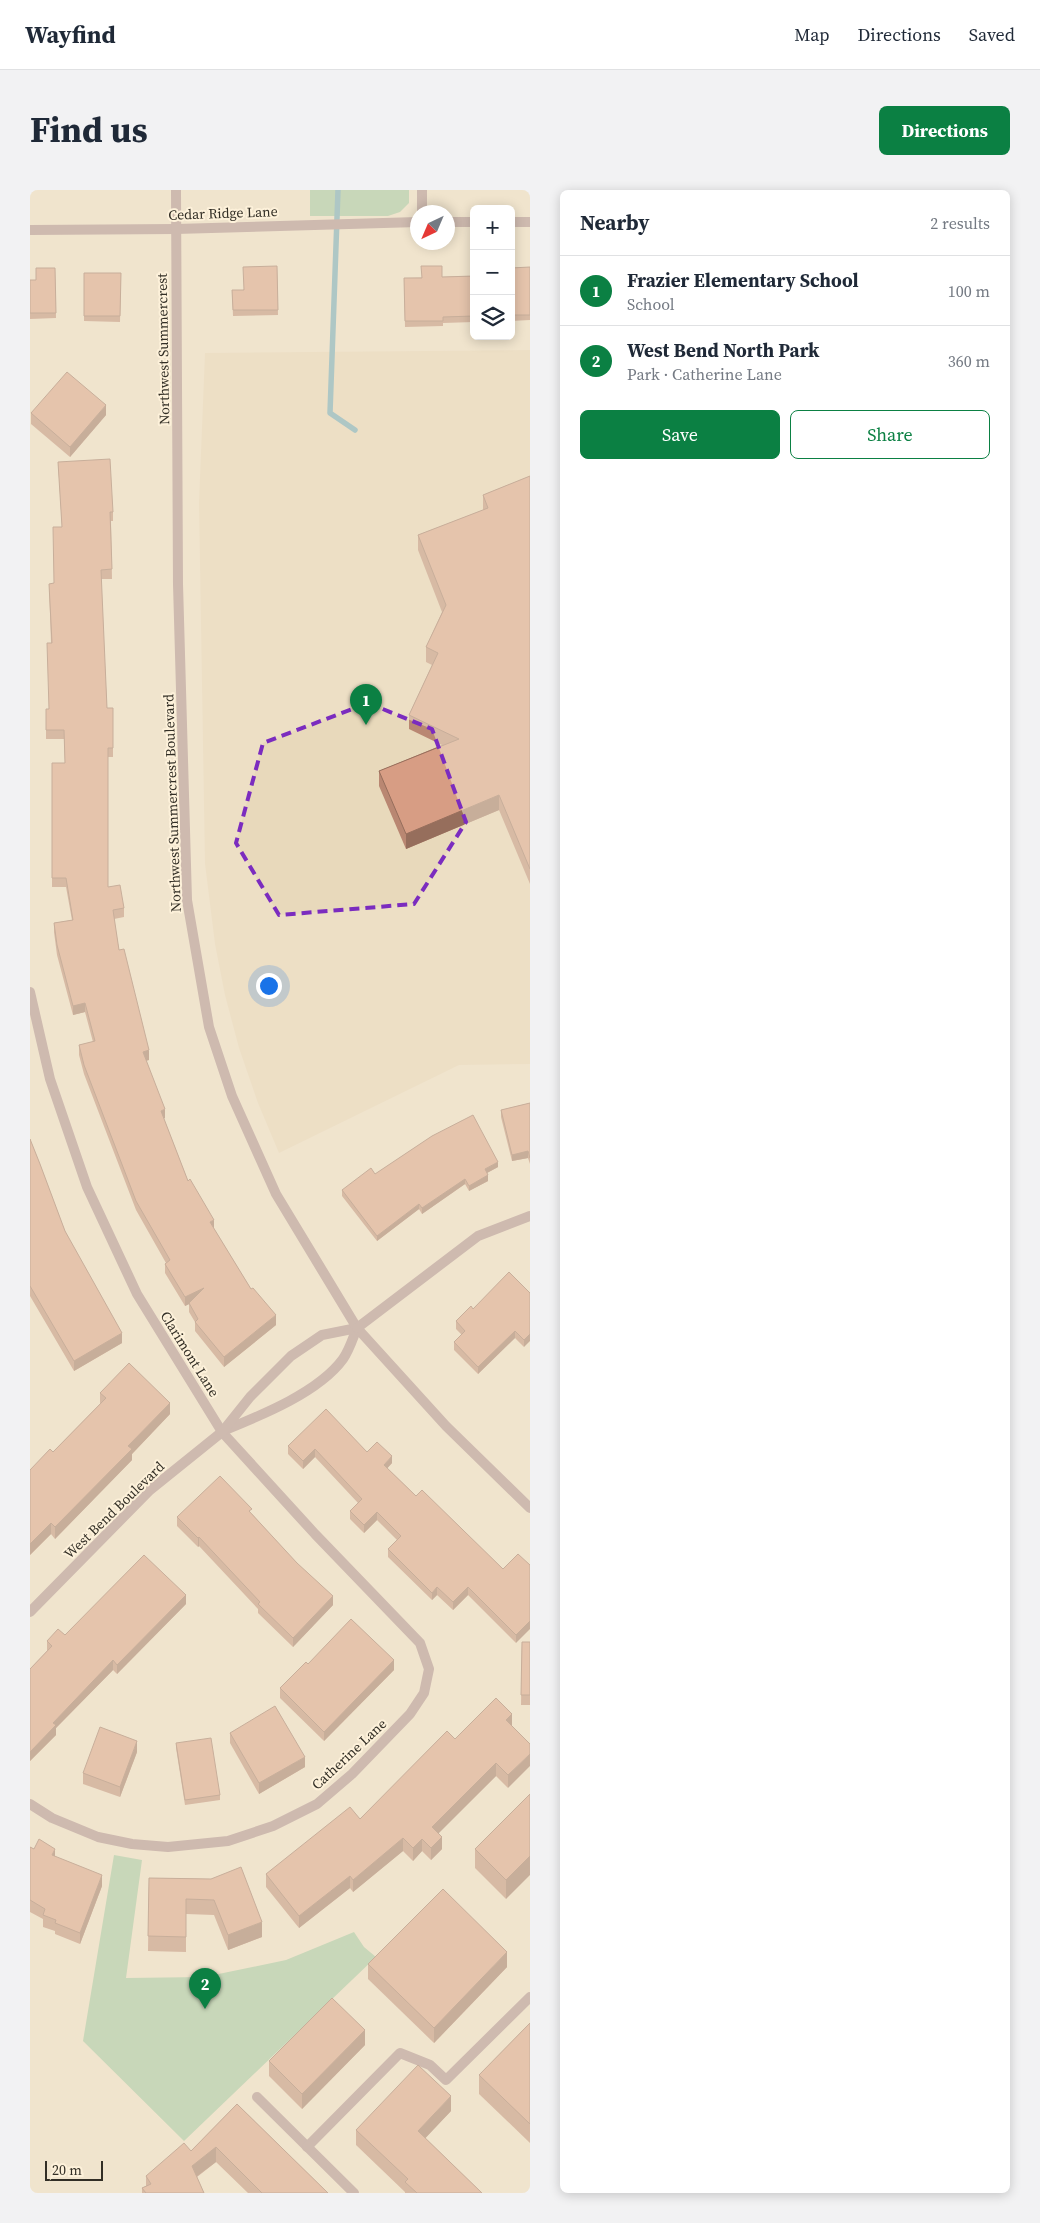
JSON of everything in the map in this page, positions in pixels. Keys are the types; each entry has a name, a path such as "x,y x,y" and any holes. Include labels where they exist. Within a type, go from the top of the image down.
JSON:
{"street":[{"path":"176,190 176,228"},
{"path":"422,190 422,205"},
{"name":"Cedar Ridge Lane","path":"30,230 410,222"},
{"path":"455,222 470,222"},
{"path":"515,222 530,222"},
{"name":"Northwest Summercrest","path":"176,228 178,470"},
{"name":"Northwest Summercrest Boulevard","path":"178,470 178,584 187,900 209,1027 232,1096 276,1194 357,1328 446,1426 530,1508"},
{"name":"Clarimont Lane","path":"30,992 50,1079 87,1187 137,1294 222,1432 315,1534 420,1643 429,1669"},
{"name":"West Bend Boulevard","path":"30,1612 150,1490 222,1432 250,1396 291,1356 322,1335 357,1328 478,1236 530,1216"},
{"name":"West Bend Boulevard","path":"222,1432 290,1400 319,1382 343,1359 357,1328"},
{"name":"Catherine Lane","path":"30,1804 52,1818 98,1837 141,1845 168,1847 228,1841 273,1826 317,1804 352,1774 410,1714 424,1693 429,1669"},
{"path":"307,2147 400,2053 430,2065 446,2080 530,1997"},
{"path":"257,2098 354,2193"}],"highlighted area":[{"path":"368,703 432,729 466,822 414,904 279,915 236,843 263,743"}],"shaded area":[{"path":"530,350 530,1064 459,1065 279,1153 258,1103 239,1048 225,995 215,944 205,864 199,503 205,353"}],"green space":[{"path":"310,190 409,190 409,203 400,212 388,216 310,216"},
{"path":"114,1855 142,1860 126,1978 204,1977 286,1960 354,1932 364,1947 376,1957 184,2141 83,2041"}],"building":[{"path":"277,266 278,310 233,310 232,290 244,290 243,267"},
{"path":"421,266 442,266 442,277 470,276 470,316 443,317 443,321 405,321 404,278 422,278"},
{"path":"530,267 530,315 515,315 515,268"},
{"path":"36,268 55,268 56,313 30,313 30,280 36,280"},
{"path":"84,273 121,273 120,316 84,316"},
{"path":"67,372 106,405 70,447 31,413"},
{"path":"110,459 113,512 110,512 112,569 101,570 107,708 113,708 113,748 108,748 108,887 120,885 124,908 113,910 119,950 124,949 149,1050 143,1052 165,1109 161,1111 188,1181 190,1179 214,1220 210,1222 251,1289 253,1288 276,1315 224,1357 195,1322 198,1319 189,1303 204,1288 185,1297 165,1264 170,1260 136,1201 84,1065 79,1045 95,1041 85,1003 73,1006 57,945 54,923 73,920 66,878 52,878 52,763 65,763 64,730 46,730 46,709 49,709 47,643 52,643 49,584 54,583 53,527 62,527 58,462"},
{"path":"530,476 530,869 499,795 406,834 379,771 459,739 409,715 438,653 426,647 446,605 418,535 488,508 483,495"},
{"path":"530,1103 530,1158 528,1151 512,1155 501,1110"},
{"path":"473,1115 498,1162 485,1169 488,1175 469,1186 465,1179 422,1208 419,1204 377,1236 342,1190 371,1168 375,1174 432,1136"},
{"path":"30,1139 65,1231 122,1333 74,1361 30,1286"},
{"path":"509,1272 530,1293 530,1334 524,1340 515,1331 478,1367 454,1342 465,1331 456,1321 471,1306 473,1309"},
{"path":"129,1363 170,1403 128,1446 132,1449 55,1527 51,1523 30,1544 30,1470 50,1449 53,1452 106,1398 100,1393"},
{"path":"326,1409 367,1452 377,1442 392,1456 384,1465 416,1496 422,1490 503,1569 518,1554 530,1565 530,1621 516,1635 468,1587 453,1602 437,1587 432,1593 388,1549 401,1536 377,1512 364,1525 350,1511 362,1499 315,1449 303,1461 288,1446"},
{"path":"220,1476 252,1509 249,1511 297,1563 333,1596 293,1638 258,1604 260,1602 199,1537 177,1517"},
{"path":"144,1555 186,1595 117,1665 113,1660 53,1723 56,1725 30,1752 30,1669 52,1646 47,1641 58,1629 65,1635"},
{"path":"351,1619 394,1660 324,1732 280,1688 306,1662 308,1664"},
{"path":"522,1642 530,1642 530,1695 521,1695"},
{"path":"496,1698 512,1714 506,1720 530,1744 530,1754 508,1775 496,1763 432,1827 442,1837 431,1848 422,1839 413,1848 403,1838 353,1880 350,1876 299,1916 266,1874 350,1807 360,1819 447,1731 455,1739"},
{"path":"275,1706 305,1757 259,1783 230,1733"},
{"path":"100,1727 137,1741 120,1787 83,1773"},
{"path":"211,1738 220,1795 185,1800 176,1743"},
{"path":"530,1794 530,1856 506,1880 475,1849"},
{"path":"39,1839 55,1849 52,1855 102,1875 80,1933 55,1923 56,1920 43,1915 45,1909 30,1900 30,1847 34,1849"},
{"path":"241,1867 262,1922 228,1935 214,1900 186,1899 186,1937 148,1936 149,1878 211,1879"},
{"path":"443,1889 507,1952 434,2028 368,1964"},
{"path":"332,1998 365,2030 302,2094 269,2061"},
{"path":"530,2023 530,2124 479,2075"},
{"path":"418,2065 451,2096 418,2131 482,2193 417,2193 405,2182 408,2179 356,2130"},
{"path":"237,2104 328,2193 262,2193 216,2147 192,2166 204,2193 146,2193 142,2188 151,2184 146,2176 184,2143 191,2151"}],"waterway":[{"path":"338,190 330,413 355,430"}],"place":[{"name":"Frazier Elementary School","path":"366,725"},
{"name":"West Bend North Park","path":"205,2009"}]}
